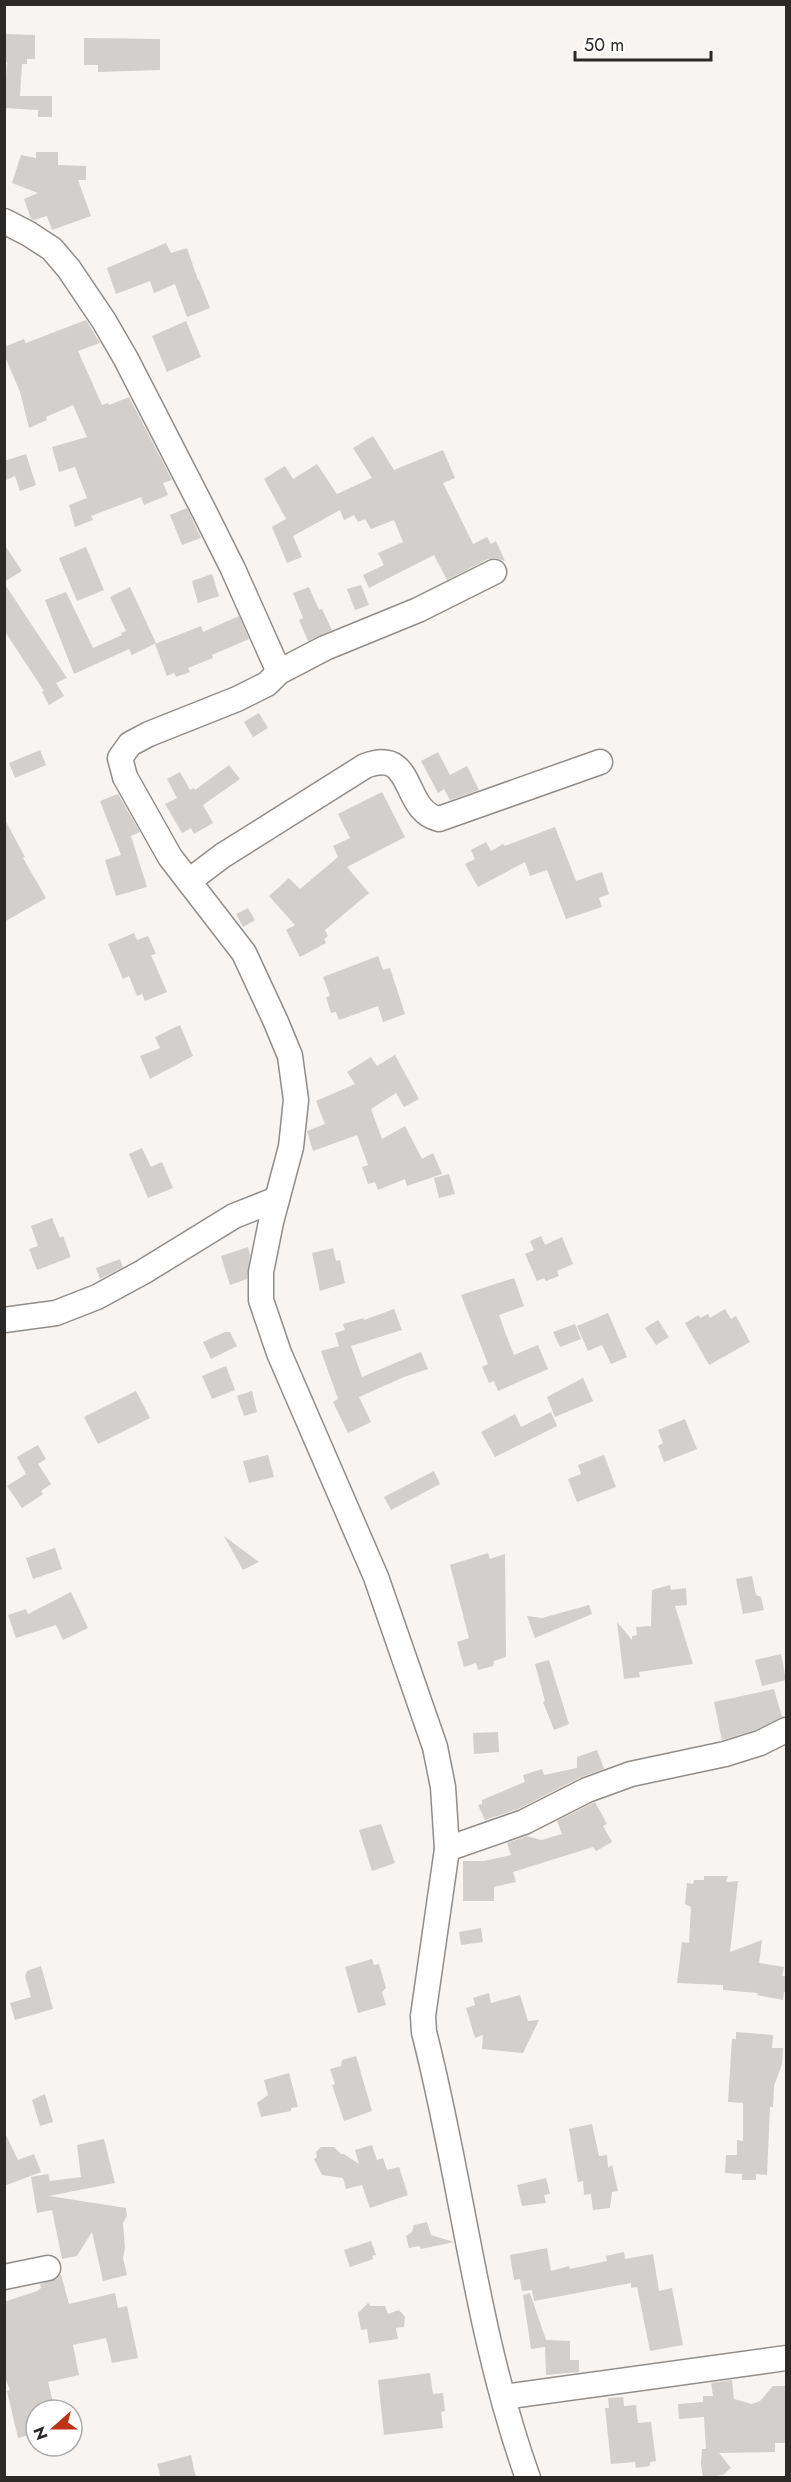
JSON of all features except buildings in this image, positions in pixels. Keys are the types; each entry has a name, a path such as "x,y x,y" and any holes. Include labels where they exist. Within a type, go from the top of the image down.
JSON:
{"street":[{"path":"4,222 52,249 69,269 104,321 204,511 279,672"},
{"path":"494,572 418,610 325,648 279,672 267,684 237,699 173,723 130,744 120,758 126,777 170,857 244,952 290,1056 296,1100 291,1147 261,1272 261,1300 287,1372 376,1577 435,1747 443,1787 447,1849 423,2016 424,2032 481,2307 528,2478"},
{"path":"189,881 222,856 364,766 376,762 388,763 399,768 418,807 428,817 439,819 600,762"},
{"path":"4,1320 56,1313 96,1297 143,1272 234,1216 277,1199"},
{"path":"447,1849 524,1822 587,1790 631,1774 725,1754 760,1743 786,1730"},
{"path":"4,2277 48,2268"},
{"path":"504,2397 786,2358"}]}
